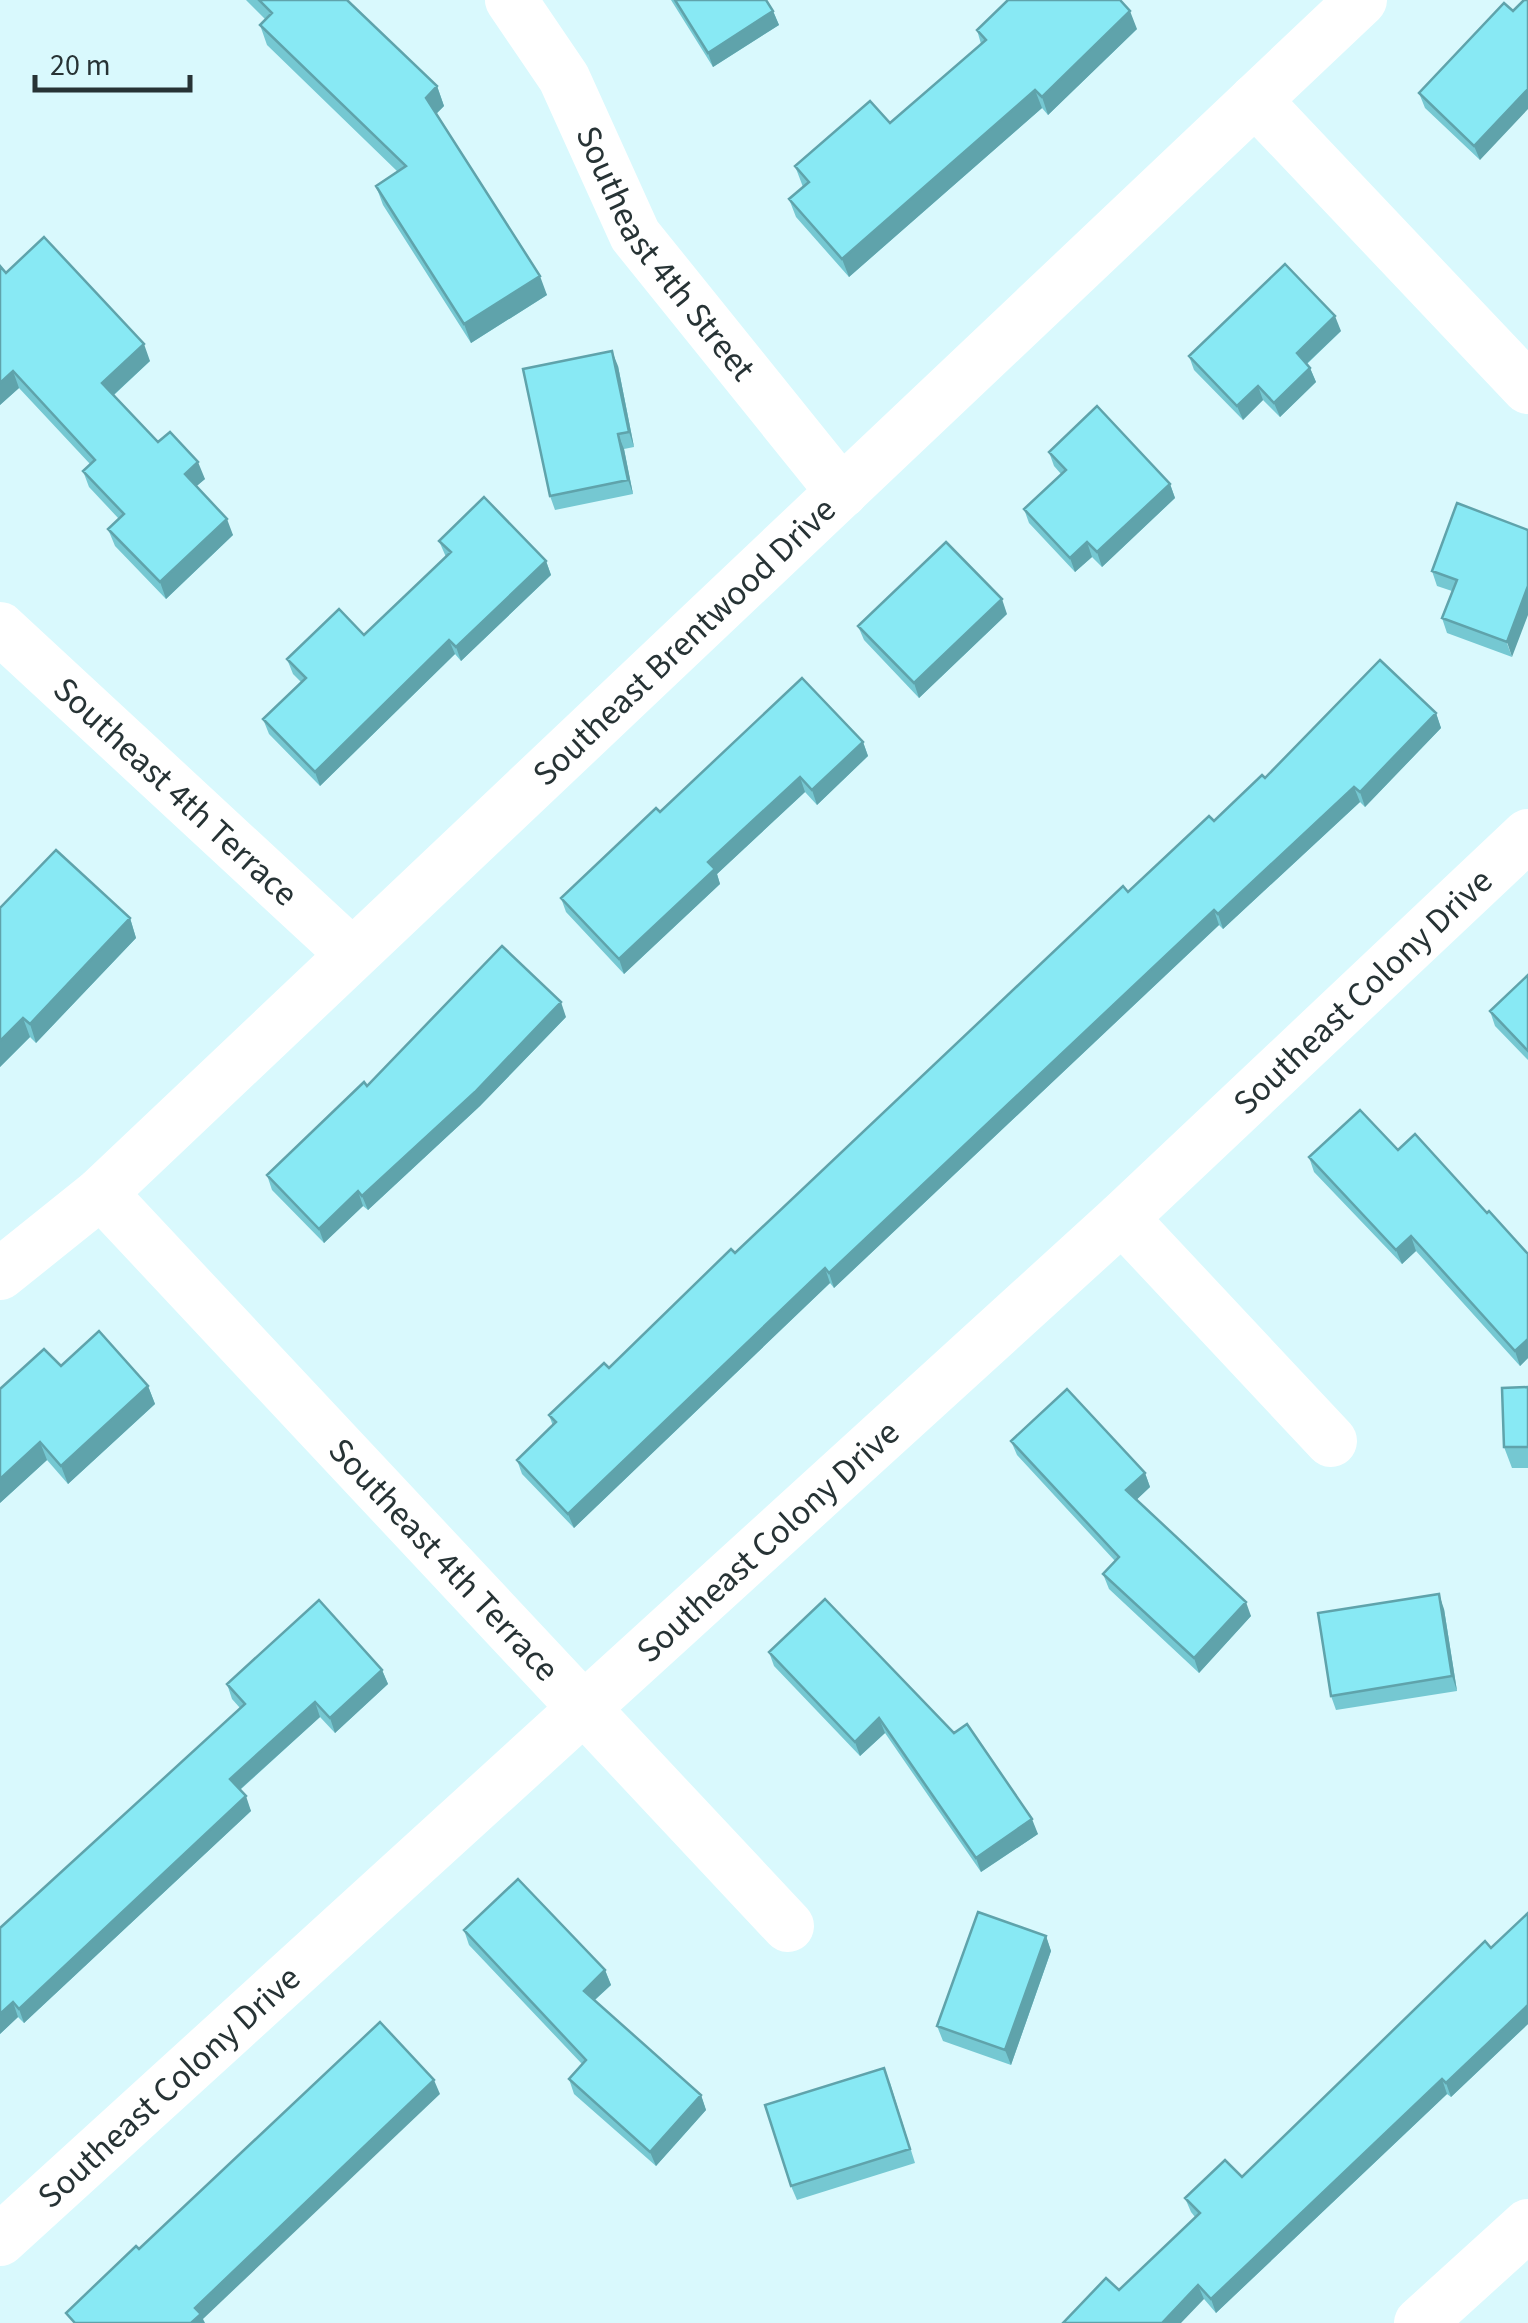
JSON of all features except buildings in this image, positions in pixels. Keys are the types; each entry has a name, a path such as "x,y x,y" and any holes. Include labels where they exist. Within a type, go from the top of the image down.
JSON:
{"street":[{"name":"Southeast 4th Street","path":"511,0 564,78 635,235 842,492"},
{"name":"Southeast Brentwood Drive","path":"0,1274 101,1193 1360,0"},
{"path":"1255,100 1528,388"},
{"name":"Southeast 4th Terrace","path":"0,628 352,954"},
{"name":"Southeast Colony Drive","path":"0,2240 1122,1218 1528,835"},
{"name":"Southeast 4th Terrace","path":"101,1193 788,1926"},
{"path":"1122,1218 1331,1441"},
{"path":"1420,2323 1527,2228"}]}
